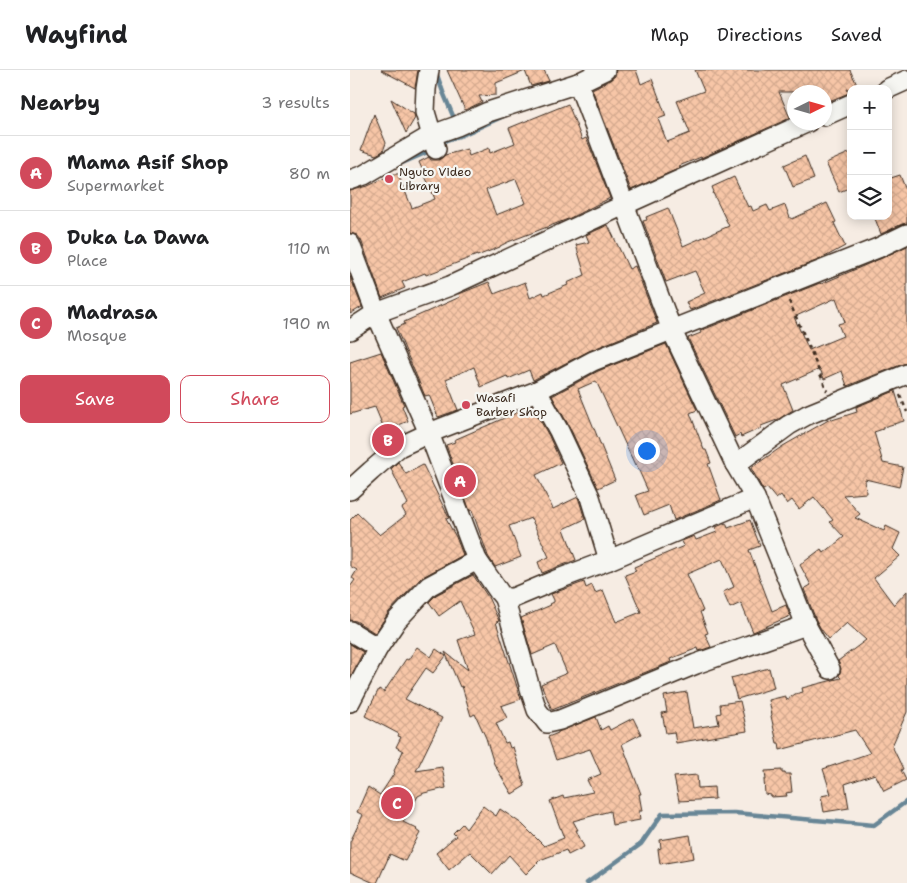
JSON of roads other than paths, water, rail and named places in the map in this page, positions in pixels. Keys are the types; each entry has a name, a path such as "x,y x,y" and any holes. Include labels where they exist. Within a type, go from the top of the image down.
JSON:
{"street":[{"path":"429,70 425,112 434,142"},
{"path":"350,180 434,142 457,126 488,112 578,83 605,70"},
{"path":"892,87 907,80"},
{"path":"578,83 671,329 735,464 755,498 806,625 830,669"},
{"path":"832,112 847,106"},
{"path":"350,330 376,313 450,286 790,130"},
{"path":"350,490 399,447 429,433 537,391 593,361 878,248 907,234"},
{"path":"350,244 376,313 429,433 477,560 504,598 537,710 547,723 560,720 696,664 806,625"},
{"path":"735,464 789,425 807,415 907,374"},
{"path":"537,391 590,497 609,560"},
{"path":"504,598 513,598 609,560 755,498"},
{"path":"350,702 378,648 397,620 429,586 477,560"},
{"path":"350,631 378,648"}],"waterway":[{"path":"436,72 456,123"},
{"path":"441,145 446,140 462,135 506,115"},
{"path":"400,164 432,150"},
{"path":"587,883 641,844 662,814 734,813 874,825 907,801"}],"place":[{"name":"Nguto Video Library","path":"389,179"},
{"name":"Wasafi Barber Shop","path":"466,405"},
{"name":"Duka La Dawa","path":"388,440"},
{"name":"Mama Asif Shop","path":"460,481"},
{"name":"Madrasa","path":"397,803"}]}
